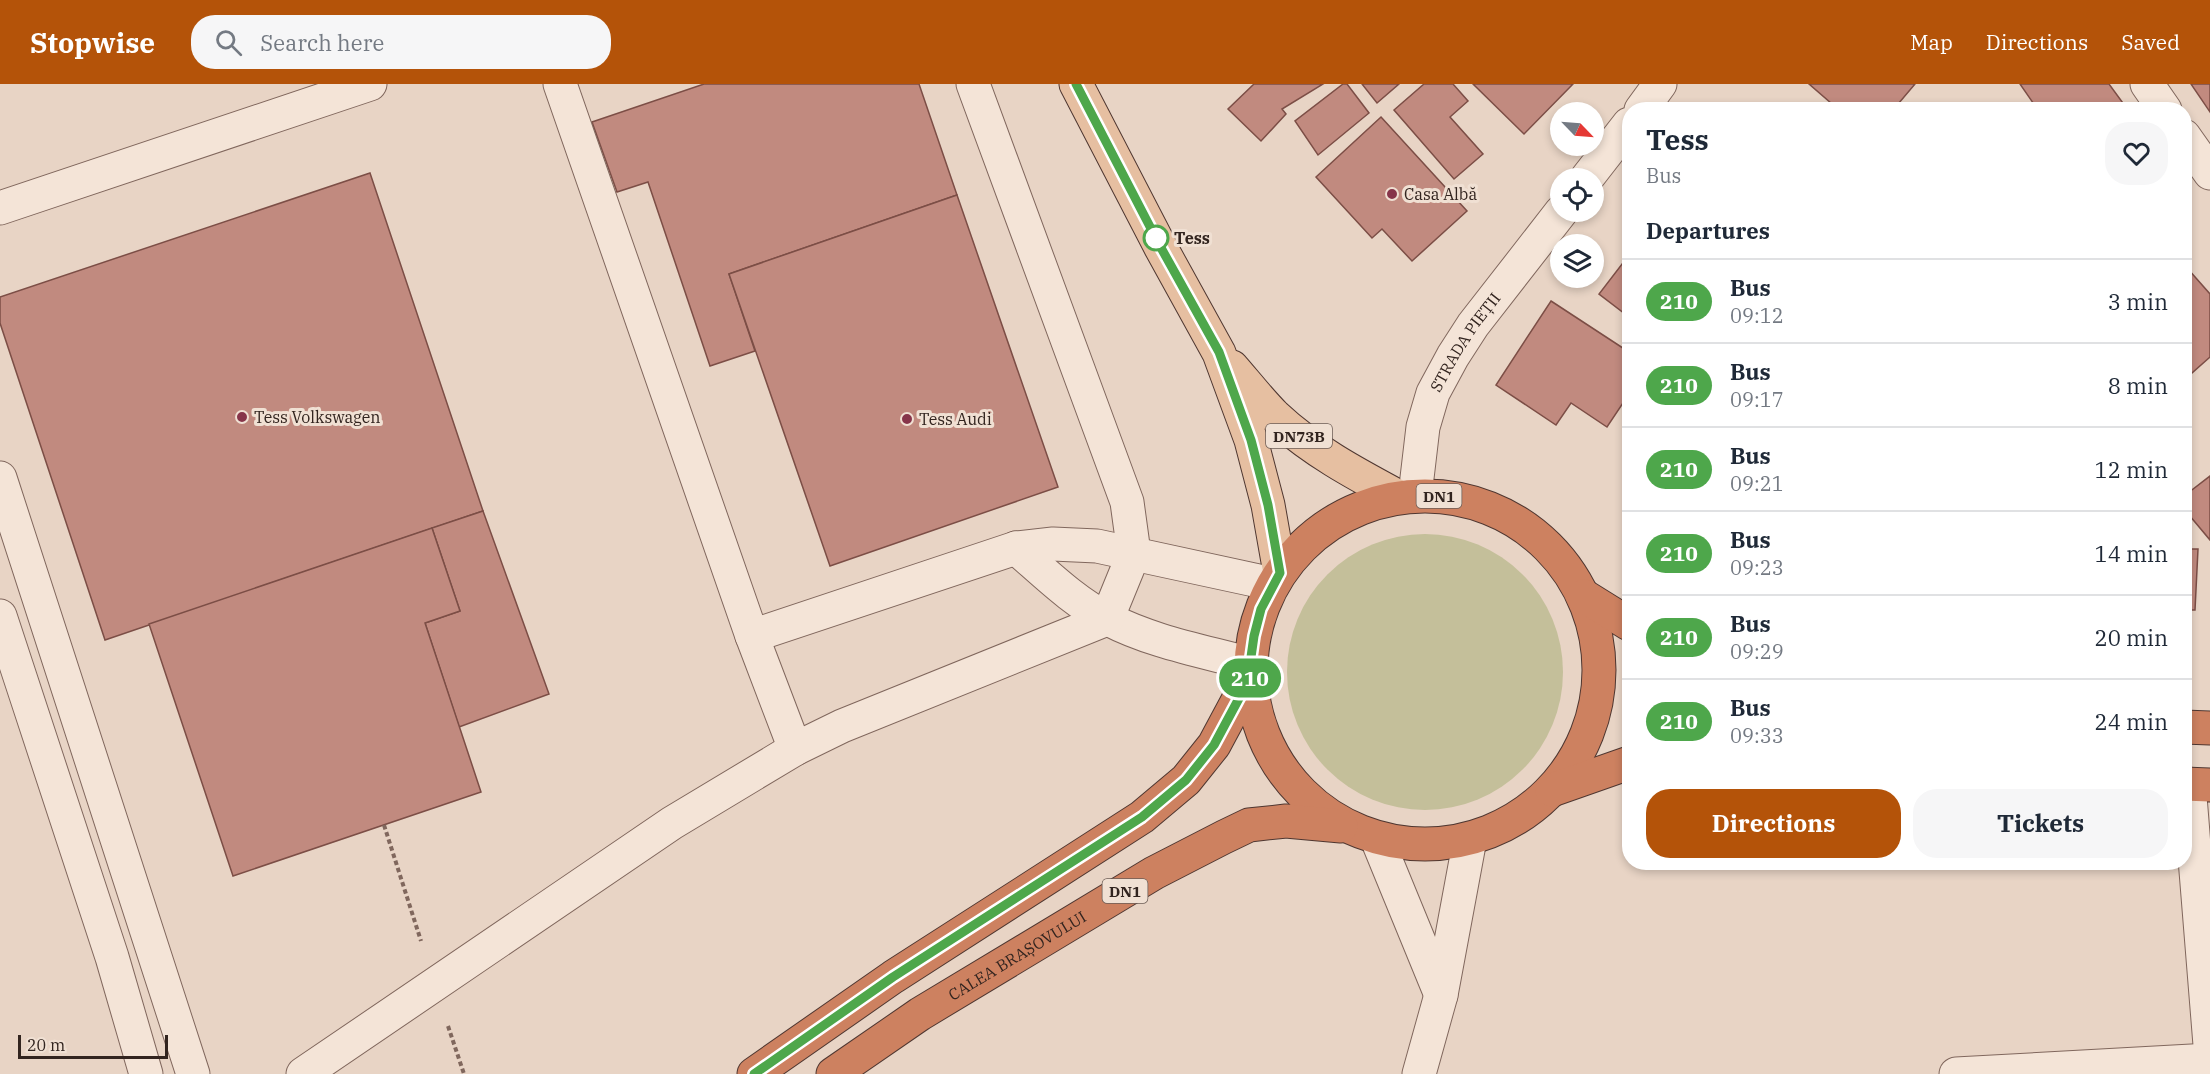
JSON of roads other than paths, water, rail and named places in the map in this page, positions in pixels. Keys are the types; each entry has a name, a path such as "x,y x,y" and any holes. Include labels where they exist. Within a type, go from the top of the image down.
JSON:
{"highway":[{"name":"DN1","path":"1407,496 1445,496 1465,500 1503,513 1528,528 1550,548 1569,571 1584,596 1595,629 1600,664 1598,698 1588,731 1573,762 1552,790 1528,812 1500,828 1470,839 1439,844 1408,844 1377,839 1346,827 1308,800 1278,765 1258,722 1250,670 1254,636 1261,609 1276,578 1298,550 1319,531 1343,515 1371,504 1407,496"},
{"name":"DN1","path":"1584,596 1622,620"},
{"name":"DN1","path":"754,1074 893,977 1142,817 1186,780 1214,745 1250,670"},
{"path":"2192,727 2210,728"},
{"name":"DN1","path":"1552,790 1622,765"},
{"name":"CALEA BRAȘOVULUI","path":"833,1074 920,1014 1154,873 1224,837 1249,825 1287,821 1346,827"}],"main road":[{"name":"DN73B","path":"1076,84 1160,246 1219,352 1251,440 1268,505 1276,578"},
{"name":"DN73B","path":"1219,352 1275,416 1300,437 1332,459 1407,496"}],"street":[{"path":"0,208 370,84"},
{"path":"560,84 752,636 795,749"},
{"path":"303,1074 672,823 795,749 842,726 1107,619 1134,553 1127,502 973,84"},
{"path":"1647,102 1660,84"},
{"path":"2147,84 2159,102"},
{"path":"1595,168 1622,133"},
{"path":"2192,147 2210,173"},
{"name":"STRADA PIEȚII","path":"1407,496 1433,393 1473,325 1553,222"},
{"path":"0,478 193,1074"},
{"path":"752,636 1016,548 1053,544 1097,546 1276,578"},
{"path":"1016,548 1077,599 1107,619 1151,637 1250,670"},
{"path":"0,616 112,957 146,1074"},
{"path":"2194,784 2210,1044"},
{"path":"1377,839 1441,995"},
{"path":"1419,1074 1441,995 1470,839"},
{"path":"1956,1074 2210,1060"}],"place":[{"name":"Casa Albă","path":"1392,194"},
{"name":"Tess","path":"1156,238"},
{"name":"Tess Volkswagen","path":"242,417"},
{"name":"Tess Audi","path":"907,419"}]}
